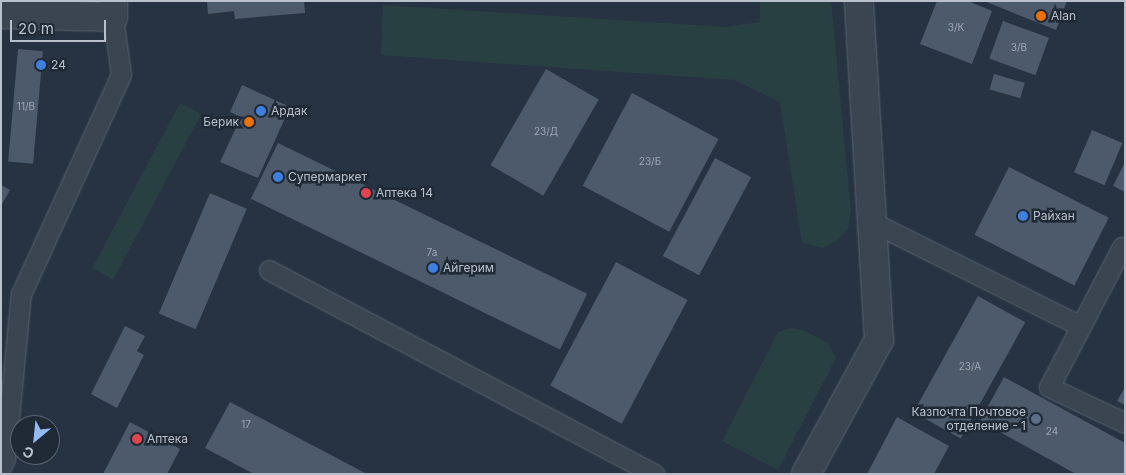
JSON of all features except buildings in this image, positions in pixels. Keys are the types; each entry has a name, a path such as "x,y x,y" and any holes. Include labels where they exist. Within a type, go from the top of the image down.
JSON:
{"street":[{"path":"806,474 879,340 859,1"},
{"path":"1,14 113,9"}],"lane":[{"path":"1,467 5,459 21,294 121,75 113,9"},
{"path":"872,222 1081,326"},
{"path":"1125,248 1122,247 1049,387 1125,423"},
{"path":"269,270 654,474"}],"green space":[{"path":"760,1 831,1 851,211 848,228 838,240 823,248 802,243 780,102 734,80 381,55 383,5 726,27 760,22"},
{"path":"180,103 201,114 113,279 92,268"},
{"path":"791,328 805,331 828,343 836,358 778,470 722,441 778,332"}],"place":[{"name":"Alan","path":"1041,16"},
{"name":"24","path":"41,65"},
{"name":"Ардак","path":"261,111"},
{"name":"Берик","path":"249,122"},
{"name":"Супермаркет","path":"278,177"},
{"name":"Аптека 14","path":"366,193"},
{"name":"Райхан","path":"1023,216"},
{"name":"Айгерим","path":"433,268"},
{"name":"Казпочта Почтовое отделение - 1","path":"1036,419"},
{"name":"Аптека","path":"137,439"}]}
